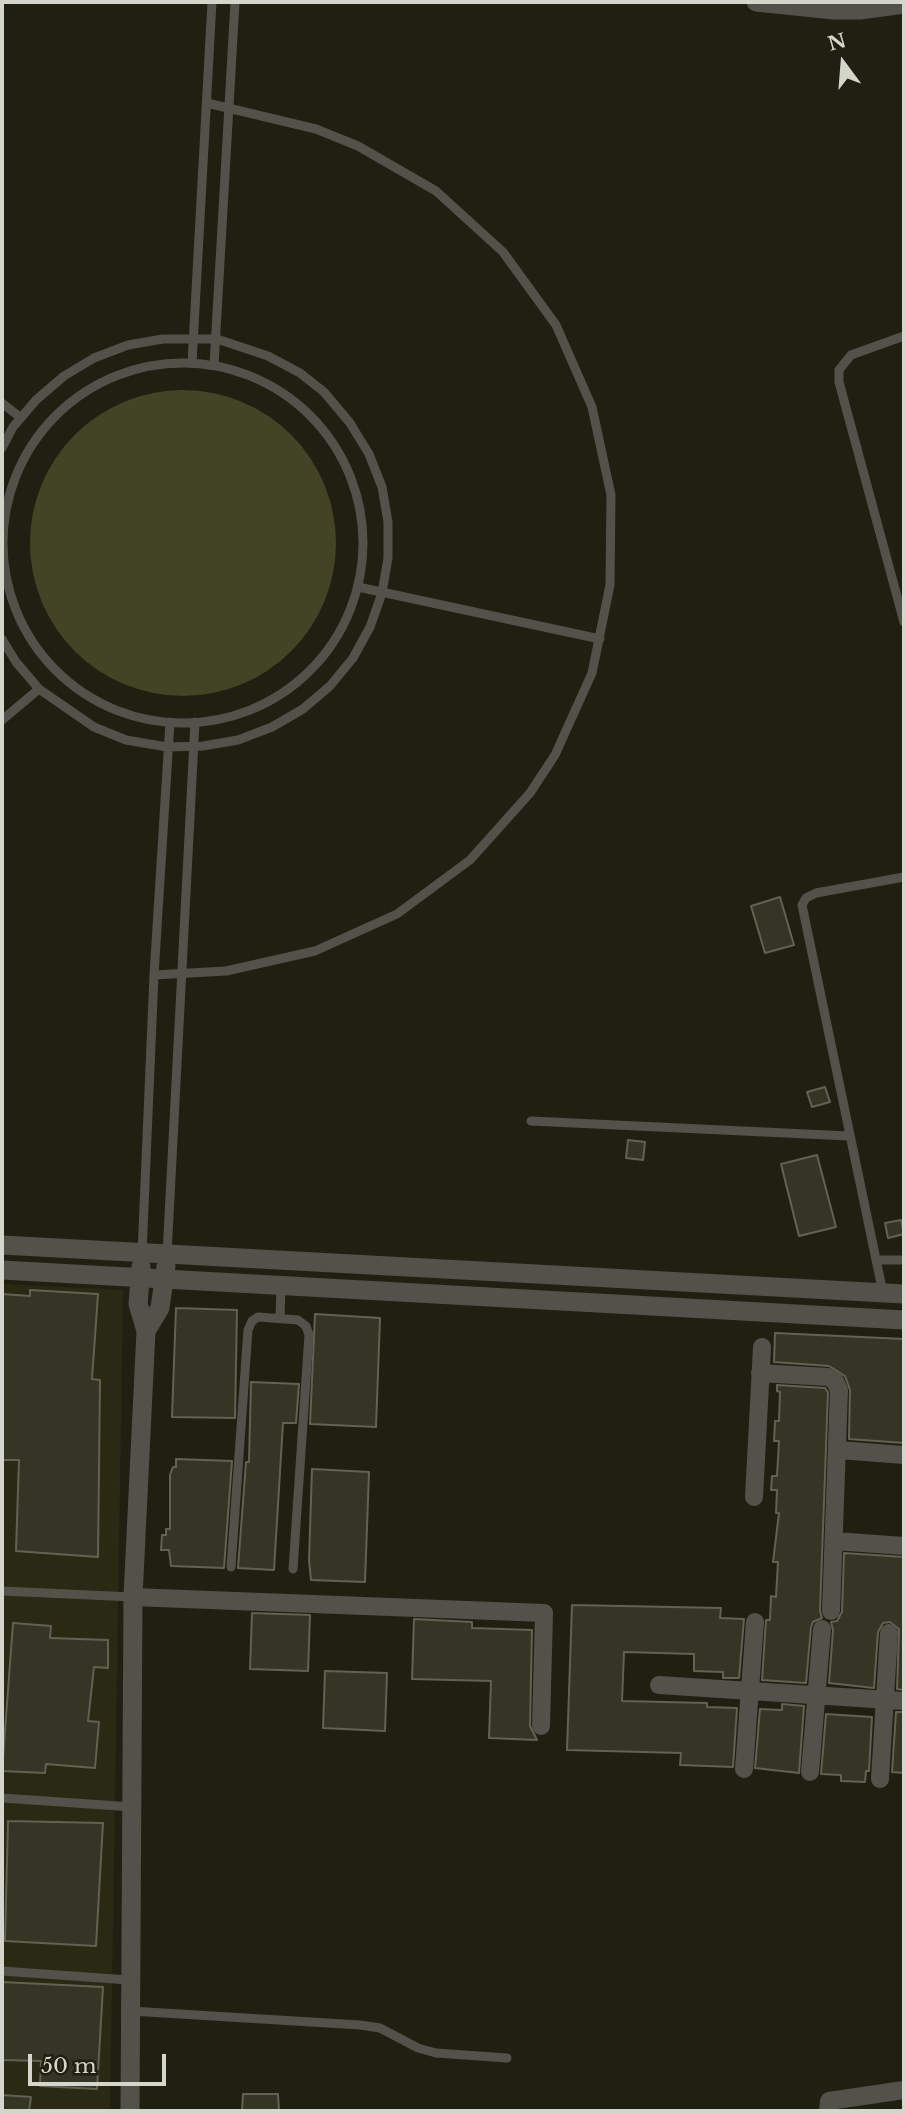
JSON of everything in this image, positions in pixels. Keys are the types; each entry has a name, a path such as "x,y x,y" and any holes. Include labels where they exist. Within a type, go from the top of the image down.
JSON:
{"street":[{"path":"756,2 834,10 904,4"},
{"path":"2,1245 904,1294"},
{"path":"130,2111 134,1597 146,1331 138,1304 142,1253"},
{"path":"146,1331 160,1308 167,1254"},
{"path":"2,1270 904,1320"},
{"path":"754,1497 762,1347"},
{"path":"760,1373 828,1377 835,1381 839,1390 839,1450 831,1611"},
{"path":"839,1450 904,1455"},
{"path":"835,1541 904,1546"},
{"path":"134,1597 544,1613 541,1726"},
{"path":"744,1769 755,1622"},
{"path":"810,1772 814,1695 822,1629"},
{"path":"880,1779 889,1633"},
{"path":"659,1685 904,1701"},
{"path":"828,2111 829,2101 904,2090"}],"lane":[{"path":"192,363 212,2"},
{"path":"214,365 235,2"},
{"path":"154,975 226,971 315,951 357,935 435,889 502,828 530,793 575,715 592,673 610,585 613,540 611,495 604,450 576,365 556,325 531,287 471,220 398,167 316,130 228,106 207,103"},
{"path":"2,447 36,400 64,376 94,358 128,345 194,336 217,339 268,356 300,373 324,392 351,423 369,454 382,487 388,558 382,593 370,627 353,658 330,685 303,709 272,727 238,740 169,747 126,740 94,727 39,689 16,662 2,639"},
{"path":"904,336 851,355 839,370 839,382 904,622"},
{"path":"192,363 214,365 258,378 286,394 310,414 330,437 354,484 363,525 363,556 358,587 348,617 332,644 312,668 288,689 261,705 232,716 195,722 170,722 138,717 108,707 64,678 36,648 20,621 5,571 3,529 6,495 34,441 54,417 78,396 105,380 135,369 192,363"},
{"path":"2,403 21,418"},
{"path":"358,587 600,639"},
{"path":"2,720 39,689"},
{"path":"142,1253 154,975 170,722"},
{"path":"167,1254 195,722"},
{"path":"883,1293 802,905 806,898 816,893 904,877"},
{"path":"531,1121 849,1136"},
{"path":"876,1259 904,1260"},
{"path":"280,1318 281,1285"},
{"path":"231,1567 248,1330 252,1321 258,1317 298,1320 306,1326 309,1335 293,1569"},
{"path":"2,1591 134,1597"},
{"path":"2,1798 134,1807"},
{"path":"2,1971 129,1980"},
{"path":"130,2011 360,2025 380,2028 418,2048 436,2053 507,2057"}],"shaded area":[{"path":"183,390 213,393 241,402 268,416 291,435 310,458 324,485 333,513 336,543 333,573 324,601 310,628 291,651 268,670 241,684 213,693 183,696 153,693 125,684 98,670 75,651 56,628 42,601 33,573 30,543 33,513 42,485 56,458 75,435 98,416 125,402 153,393"},
{"path":"2,1284 123,1290 110,2111 2,2111"}],"building":[{"path":"780,897 794,945 765,953 751,906"},
{"path":"825,1087 830,1102 812,1107 807,1092"},
{"path":"628,1140 645,1142 643,1160 626,1158"},
{"path":"817,1155 836,1227 799,1236 781,1164"},
{"path":"901,1220 904,1234 888,1238 885,1223"},
{"path":"30,1290 98,1294 92,1379 100,1380 98,1557 16,1551 19,1460 2,1460 2,1294 30,1296"},
{"path":"176,1308 237,1310 235,1418 172,1417"},
{"path":"315,1314 380,1318 376,1427 310,1424"},
{"path":"775,1333 904,1339 904,1443 849,1439 850,1390 845,1376 829,1366 774,1362"},
{"path":"251,1382 299,1384 296,1423 283,1423 274,1570 238,1568 246,1462 249,1462"},
{"path":"777,1385 825,1388 828,1392 820,1611 822,1618 813,1622 811,1627 806,1683 762,1680 766,1620 770,1620 771,1596 776,1597 778,1562 773,1562 779,1513 776,1513 777,1490 771,1490 772,1476 777,1476 779,1441 774,1441 775,1421 779,1421 780,1392 777,1391"},
{"path":"176,1459 232,1461 224,1568 171,1566 169,1550 161,1550 162,1535 166,1535 166,1529 170,1529 170,1475 173,1467 176,1467"},
{"path":"312,1469 369,1472 365,1582 311,1580 309,1560"},
{"path":"844,1553 904,1557 904,1690 897,1689 899,1629 890,1622 883,1623 878,1632 874,1688 829,1683 833,1630 831,1622 837,1621 842,1612"},
{"path":"572,1605 721,1608 720,1618 744,1619 739,1678 723,1678 723,1672 694,1671 694,1654 624,1652 622,1701 707,1703 707,1707 737,1708 733,1767 680,1765 681,1753 567,1750"},
{"path":"252,1613 310,1615 308,1671 250,1669"},
{"path":"414,1619 472,1622 472,1628 532,1630 530,1726 537,1740 489,1738 491,1681 412,1679"},
{"path":"13,1623 51,1626 50,1638 108,1640 108,1668 94,1667 88,1721 99,1722 95,1768 46,1764 45,1773 2,1771"},
{"path":"325,1671 387,1673 385,1731 323,1728"},
{"path":"782,1704 804,1706 799,1773 755,1768 760,1709 782,1710"},
{"path":"896,1712 904,1712 904,1773 892,1772"},
{"path":"826,1714 872,1717 869,1771 866,1771 865,1782 841,1781 841,1775 821,1774"},
{"path":"8,1821 103,1823 96,1946 5,1941"},
{"path":"2,1982 103,1987 97,2089 40,2086 41,2061 2,2060"},
{"path":"243,2094 278,2094 279,2111 242,2111"},
{"path":"2,2095 31,2097 29,2111 2,2111"}]}
